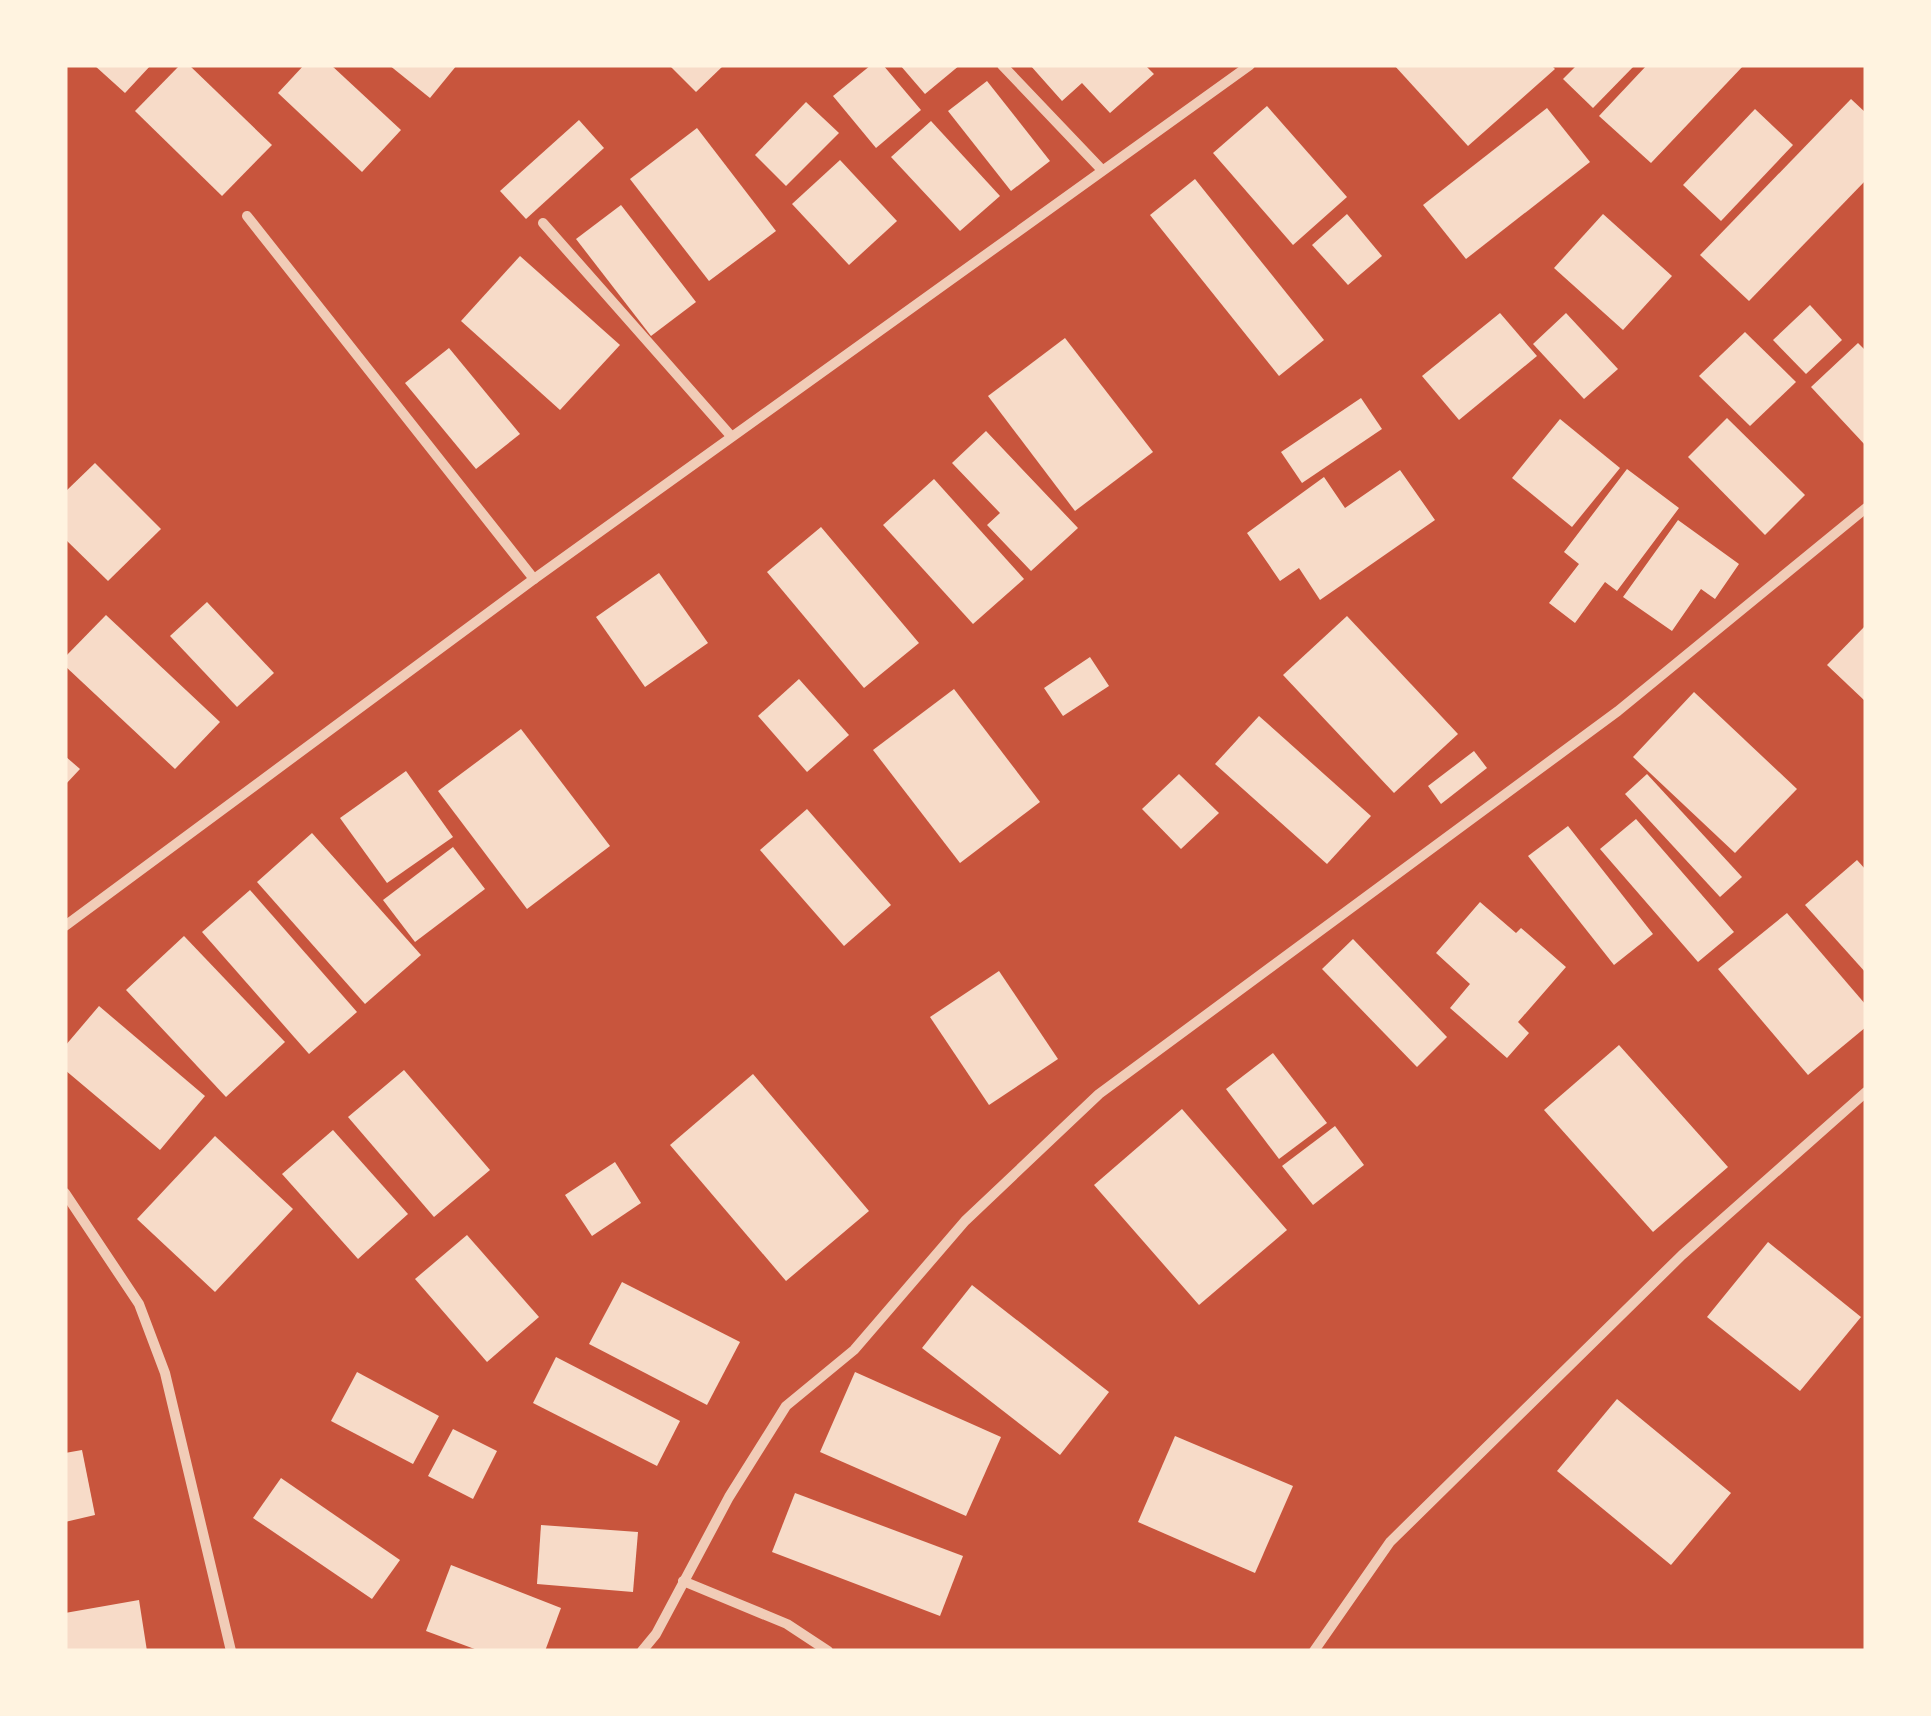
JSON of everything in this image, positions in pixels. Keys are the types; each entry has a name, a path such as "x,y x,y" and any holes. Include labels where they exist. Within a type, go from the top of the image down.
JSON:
{"street":[{"path":"1002,65 1102,170"},
{"path":"65,926 534,579 1250,65"},
{"path":"247,216 534,579"},
{"path":"543,223 731,436"},
{"path":"642,1651 656,1634 729,1497 786,1406 854,1350 965,1221 1098,1094 1618,711 1866,508"},
{"path":"1314,1651 1390,1542 1682,1255 1866,1092"},
{"path":"65,1193 139,1304 165,1373 232,1651"},
{"path":"683,1582 787,1624 828,1651"}],"building":[{"path":"94,65 151,65 125,93"},
{"path":"180,65 189,65 272,145 222,196 135,111"},
{"path":"304,65 331,65 401,130 362,172 278,93"},
{"path":"389,65 457,65 430,98"},
{"path":"669,65 724,65 696,92"},
{"path":"871,65 883,65 921,110 876,148 833,96"},
{"path":"900,65 960,65 925,94"},
{"path":"1030,65 1145,65 1154,74 1110,113 1082,83 1062,101"},
{"path":"1394,65 1551,65 1555,69 1468,146"},
{"path":"1577,65 1635,65 1593,108 1563,79"},
{"path":"1647,65 1744,65 1651,163 1599,116"},
{"path":"987,81 1050,161 1011,191 948,111"},
{"path":"1851,99 1866,113 1866,180 1749,301 1700,255"},
{"path":"806,102 839,133 786,186 755,155"},
{"path":"1267,106 1347,197 1293,245 1213,153"},
{"path":"1547,108 1590,162 1466,259 1423,205"},
{"path":"1755,109 1793,145 1721,221 1683,185"},
{"path":"579,120 604,148 526,219 500,191"},
{"path":"931,121 1000,196 960,231 891,157"},
{"path":"697,128 776,231 709,281 630,179"},
{"path":"840,160 897,221 849,265 792,204"},
{"path":"1195,179 1324,340 1279,376 1150,215"},
{"path":"621,205 696,302 651,336 576,239"},
{"path":"1347,214 1382,256 1348,285 1312,245"},
{"path":"1603,214 1672,276 1623,330 1554,268"},
{"path":"520,256 620,345 560,410 461,321"},
{"path":"1810,305 1842,340 1806,374 1773,340"},
{"path":"1500,313 1537,356 1459,420 1422,376"},
{"path":"1566,313 1618,369 1584,399 1533,344"},
{"path":"1745,332 1796,382 1750,426 1699,376"},
{"path":"1065,338 1153,452 1075,511 988,396"},
{"path":"1858,343 1866,351 1866,446 1811,387"},
{"path":"449,348 520,434 476,469 405,383"},
{"path":"1361,398 1382,429 1302,483 1281,452"},
{"path":"1727,418 1805,495 1765,535 1688,457"},
{"path":"1560,419 1620,468 1572,527 1512,478"},
{"path":"986,431 1078,528 1031,571 987,525 1000,513 952,463"},
{"path":"95,463 161,529 108,581 65,539 65,492"},
{"path":"1627,469 1679,508 1617,591 1605,582 1575,623 1549,603 1579,564 1564,552"},
{"path":"1400,470 1435,520 1320,600 1299,568 1280,581 1247,533 1324,477 1345,508"},
{"path":"934,479 1024,579 973,624 883,525"},
{"path":"1678,520 1739,564 1715,599 1701,589 1672,631 1623,597"},
{"path":"821,527 919,643 864,688 767,572"},
{"path":"659,573 708,643 645,687 596,617"},
{"path":"207,602 274,673 237,707 170,636"},
{"path":"106,615 220,722 175,769 65,666 65,657"},
{"path":"1347,616 1458,734 1394,793 1283,675"},
{"path":"1866,625 1866,702 1827,665"},
{"path":"1090,657 1109,686 1063,716 1044,688"},
{"path":"799,679 849,735 807,772 758,716"},
{"path":"954,689 1040,802 960,863 873,750"},
{"path":"1694,692 1797,789 1735,853 1633,757"},
{"path":"1259,716 1371,816 1327,864 1215,764"},
{"path":"521,729 610,846 527,909 438,791"},
{"path":"1474,751 1487,768 1441,804 1428,786"},
{"path":"65,756 80,769 65,785"},
{"path":"406,771 453,837 387,883 340,818"},
{"path":"1179,774 1219,813 1181,849 1142,809"},
{"path":"1647,774 1742,877 1720,897 1625,794"},
{"path":"807,809 891,905 844,946 760,850"},
{"path":"1636,819 1734,932 1698,962 1600,849"},
{"path":"1568,826 1653,934 1614,965 1528,856"},
{"path":"312,833 421,955 365,1004 257,882"},
{"path":"453,847 485,889 415,942 383,900"},
{"path":"1857,860 1866,870 1866,973 1805,905"},
{"path":"250,890 357,1012 309,1054 202,932"},
{"path":"1480,902 1516,933 1521,928 1566,967 1518,1022 1529,1033 1507,1058 1450,1008 1470,984 1436,953"},
{"path":"1787,913 1866,1005 1866,1027 1808,1075 1718,969"},
{"path":"184,936 285,1042 226,1097 126,990"},
{"path":"1353,939 1447,1037 1417,1067 1322,969"},
{"path":"999,971 1058,1059 989,1105 930,1017"},
{"path":"99,1006 205,1096 160,1150 65,1070 65,1046"},
{"path":"1619,1045 1728,1167 1653,1232 1544,1110"},
{"path":"1273,1053 1327,1123 1279,1159 1226,1089"},
{"path":"404,1070 490,1170 434,1217 348,1117"},
{"path":"753,1074 869,1211 786,1281 670,1145"},
{"path":"1182,1109 1287,1230 1199,1305 1094,1185"},
{"path":"1335,1126 1364,1165 1313,1205 1282,1166"},
{"path":"333,1130 408,1214 358,1259 282,1174"},
{"path":"215,1136 293,1209 215,1292 137,1219"},
{"path":"615,1162 641,1203 592,1236 565,1195"},
{"path":"467,1235 539,1317 487,1362 415,1279"},
{"path":"1768,1242 1861,1317 1800,1391 1707,1317"},
{"path":"622,1282 740,1342 707,1405 589,1344"},
{"path":"972,1285 1109,1392 1060,1455 922,1348"},
{"path":"556,1357 680,1421 657,1466 533,1403"},
{"path":"357,1372 439,1416 413,1464 331,1421"},
{"path":"855,1372 1001,1437 966,1516 820,1452"},
{"path":"1617,1399 1731,1493 1671,1565 1557,1471"},
{"path":"453,1429 497,1451 473,1499 428,1476"},
{"path":"1175,1436 1293,1486 1255,1573 1138,1522"},
{"path":"82,1450 95,1515 65,1522 65,1453"},
{"path":"281,1478 400,1560 372,1599 253,1518"},
{"path":"795,1493 963,1556 940,1616 772,1552"},
{"path":"541,1525 638,1532 633,1592 537,1584"},
{"path":"451,1565 561,1608 545,1651 480,1651 426,1631"},
{"path":"139,1600 147,1651 65,1651 65,1613"}]}
